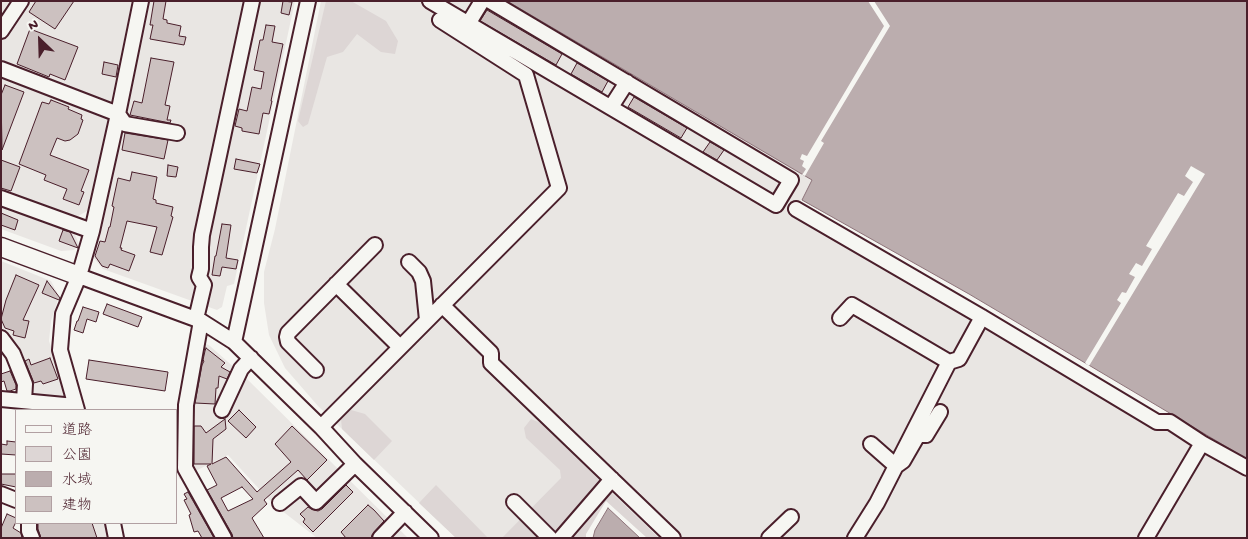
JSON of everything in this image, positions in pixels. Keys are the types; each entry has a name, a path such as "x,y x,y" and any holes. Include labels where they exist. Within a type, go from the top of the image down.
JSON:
{"main road":[{"path":"1,247 79,276"}],"street":[{"path":"1,30 21,1"},
{"path":"1,399 76,408 60,350 63,314 79,276 92,231 141,1"},
{"path":"223,537 185,468 186,405 204,285 199,277 202,235 252,1"},
{"path":"234,342 308,1"},
{"path":"321,426 560,188 526,75 430,1"},
{"path":"468,24 482,1"},
{"path":"443,10 776,205 791,180 490,1"},
{"path":"1,69 118,114 125,124 177,133"},
{"path":"611,107 627,82"},
{"path":"1,198 92,231"},
{"path":"796,209 982,316 1156,422 1170,422 1202,443 1247,468"},
{"path":"316,370 288,342 288,333 374,245"},
{"path":"409,262 419,272 423,281 427,320"},
{"path":"79,276 199,320 234,342 321,426 355,464 432,538"},
{"path":"336,284 400,347"},
{"path":"442,305 491,354 491,363 673,538"},
{"path":"840,318 852,305 950,362"},
{"path":"855,538 877,503 950,362 959,359 982,316"},
{"path":"1,338 12,354 24,384 24,402"},
{"path":"222,410 241,369 251,358"},
{"path":"896,466 902,461 918,435 926,435 940,412"},
{"path":"1146,538 1202,443"},
{"path":"870,444 896,466"},
{"path":"280,503 301,486 316,502 355,464"},
{"path":"561,538 612,479"},
{"path":"1,494 15,500"},
{"path":"514,502 550,538"},
{"path":"380,538 405,512"},
{"path":"769,538 791,517"},
{"path":"29,524 32,538"},
{"path":"113,524 116,538"}],"shaded area":[{"path":"1,1 132,1 89,210 69,221 79,244 74,250 61,251 1,229"},
{"path":"149,1 295,1 234,284 227,286 222,307 217,310 103,269 92,256 100,235"},
{"path":"321,1 422,1 432,7 436,1 874,1 1247,459 969,294 802,200 799,202 1247,468 1247,538 659,538 610,491 577,538 456,538 318,406 285,368 269,335 264,303 264,272 275,229"},
{"path":"1,261 51,281 59,296 51,321 49,341 72,409 22,409 22,395 16,370 1,345"},
{"path":"189,333 210,346 246,378 408,538 317,538 272,503 228,455 179,479 178,413"},
{"path":"26,524 105,524 108,538 30,538"}],"green space":[{"path":"326,1 351,1 386,21 398,41 395,54 381,52 357,34 343,52 327,57 308,124 303,127 298,121"},
{"path":"351,410 365,414 392,441 374,460 342,429 341,419"},
{"path":"531,419 543,424 659,538 647,538 606,501 586,534 586,538 502,538 561,478 560,470 526,438 524,428"},
{"path":"436,485 488,538 456,538 419,503"}],"water":[{"path":"507,1 1247,1 1247,459 969,294 802,200 812,180"},
{"path":"608,508 640,538 593,538 595,530"}],"pier":[{"path":"868,1 874,1 890,26 821,141 824,143 805,176 802,175 806,169 802,166 804,161 800,159 802,154 807,156 884,26"},
{"path":"1191,166 1205,174 1089,366 1085,363 1121,303 1117,300 1122,292 1126,293 1135,277 1129,274 1136,263 1142,266 1152,249 1146,246 1178,193 1184,196 1193,182 1185,176"}],"building":[{"path":"36,1 74,1 55,29 29,12"},
{"path":"154,1 166,1 163,19 167,20 167,23 181,26 179,36 186,37 184,45 150,39 153,25 150,25"},
{"path":"283,1 292,2 289,15 281,13"},
{"path":"487,10 562,54 556,65 480,21"},
{"path":"266,25 275,26 272,42 283,44 269,114 263,113 259,134 242,131 242,128 235,126 239,109 247,111 252,87 261,89 264,72 254,70 260,40 263,40"},
{"path":"30,29 78,47 65,80 50,74 49,77 17,64"},
{"path":"151,58 174,62 165,105 170,106 167,120 171,120 170,123 130,115 134,101 142,103"},
{"path":"104,62 118,65 116,77 102,74"},
{"path":"577,63 608,81 602,92 571,74"},
{"path":"5,85 24,92 2,150 1,95"},
{"path":"634,97 687,128 681,138 628,107"},
{"path":"51,100 69,107 68,109 82,115 81,119 83,120 78,134 65,141 57,138 50,155 89,170 81,191 84,192 79,205 63,199 67,189 44,180 46,175 19,164 42,102 49,104"},
{"path":"125,133 168,140 164,159 122,150"},
{"path":"710,142 724,150 717,160 703,152"},
{"path":"236,159 260,164 257,173 234,169"},
{"path":"1,160 20,167 11,191 1,188"},
{"path":"168,165 178,167 176,177 167,176"},
{"path":"132,172 157,177 153,199 156,200 156,203 173,207 171,216 173,217 162,255 150,252 157,227 127,221 120,248 135,255 129,271 110,264 108,268 102,266 95,256 100,241 105,242 110,227 118,178 130,181"},
{"path":"1,213 18,220 15,230 1,225"},
{"path":"222,224 231,225 226,258 238,260 236,269 222,267 220,276 212,275"},
{"path":"63,230 70,232 78,248 59,241"},
{"path":"16,275 39,285 23,320 29,321 25,338 13,335 14,331 5,328 1,319"},
{"path":"47,281 60,298 59,300 42,293"},
{"path":"107,304 142,317 138,327 103,314"},
{"path":"83,307 99,312 96,322 87,319 83,333 74,330"},
{"path":"206,348 225,363 221,367 230,372 227,379 219,376 215,404 195,403"},
{"path":"50,358 58,379 43,384 41,381 34,383 25,361 29,359 31,365"},
{"path":"89,360 168,372 165,391 86,379"},
{"path":"10,371 16,389 7,391 4,381 1,382 1,374"},
{"path":"239,410 256,427 246,438 228,421"},
{"path":"225,419 226,429 213,439 212,464 226,457 257,492 291,462 275,444 292,426 327,460 307,480 298,470 264,500 267,504 252,518 264,538 233,538 207,490 217,485 207,466 211,464 194,464 194,426 201,426 206,433","holes":["242,487 253,499 228,511 221,498"]},
{"path":"7,441 15,442 15,455 1,454 1,444 7,445"},
{"path":"1,474 15,474 15,487 1,484"},
{"path":"346,485 353,492 313,532 303,522 305,519 300,514 308,507 318,511 322,509"},
{"path":"188,492 214,538 202,538 198,531 194,532 189,515 191,514 184,500 187,499 184,494"},
{"path":"368,505 384,521 371,538 346,538 341,532"},
{"path":"7,514 15,518 13,528 21,533 22,538 1,538 1,528"},
{"path":"38,524 92,524 97,538 41,538"}]}
